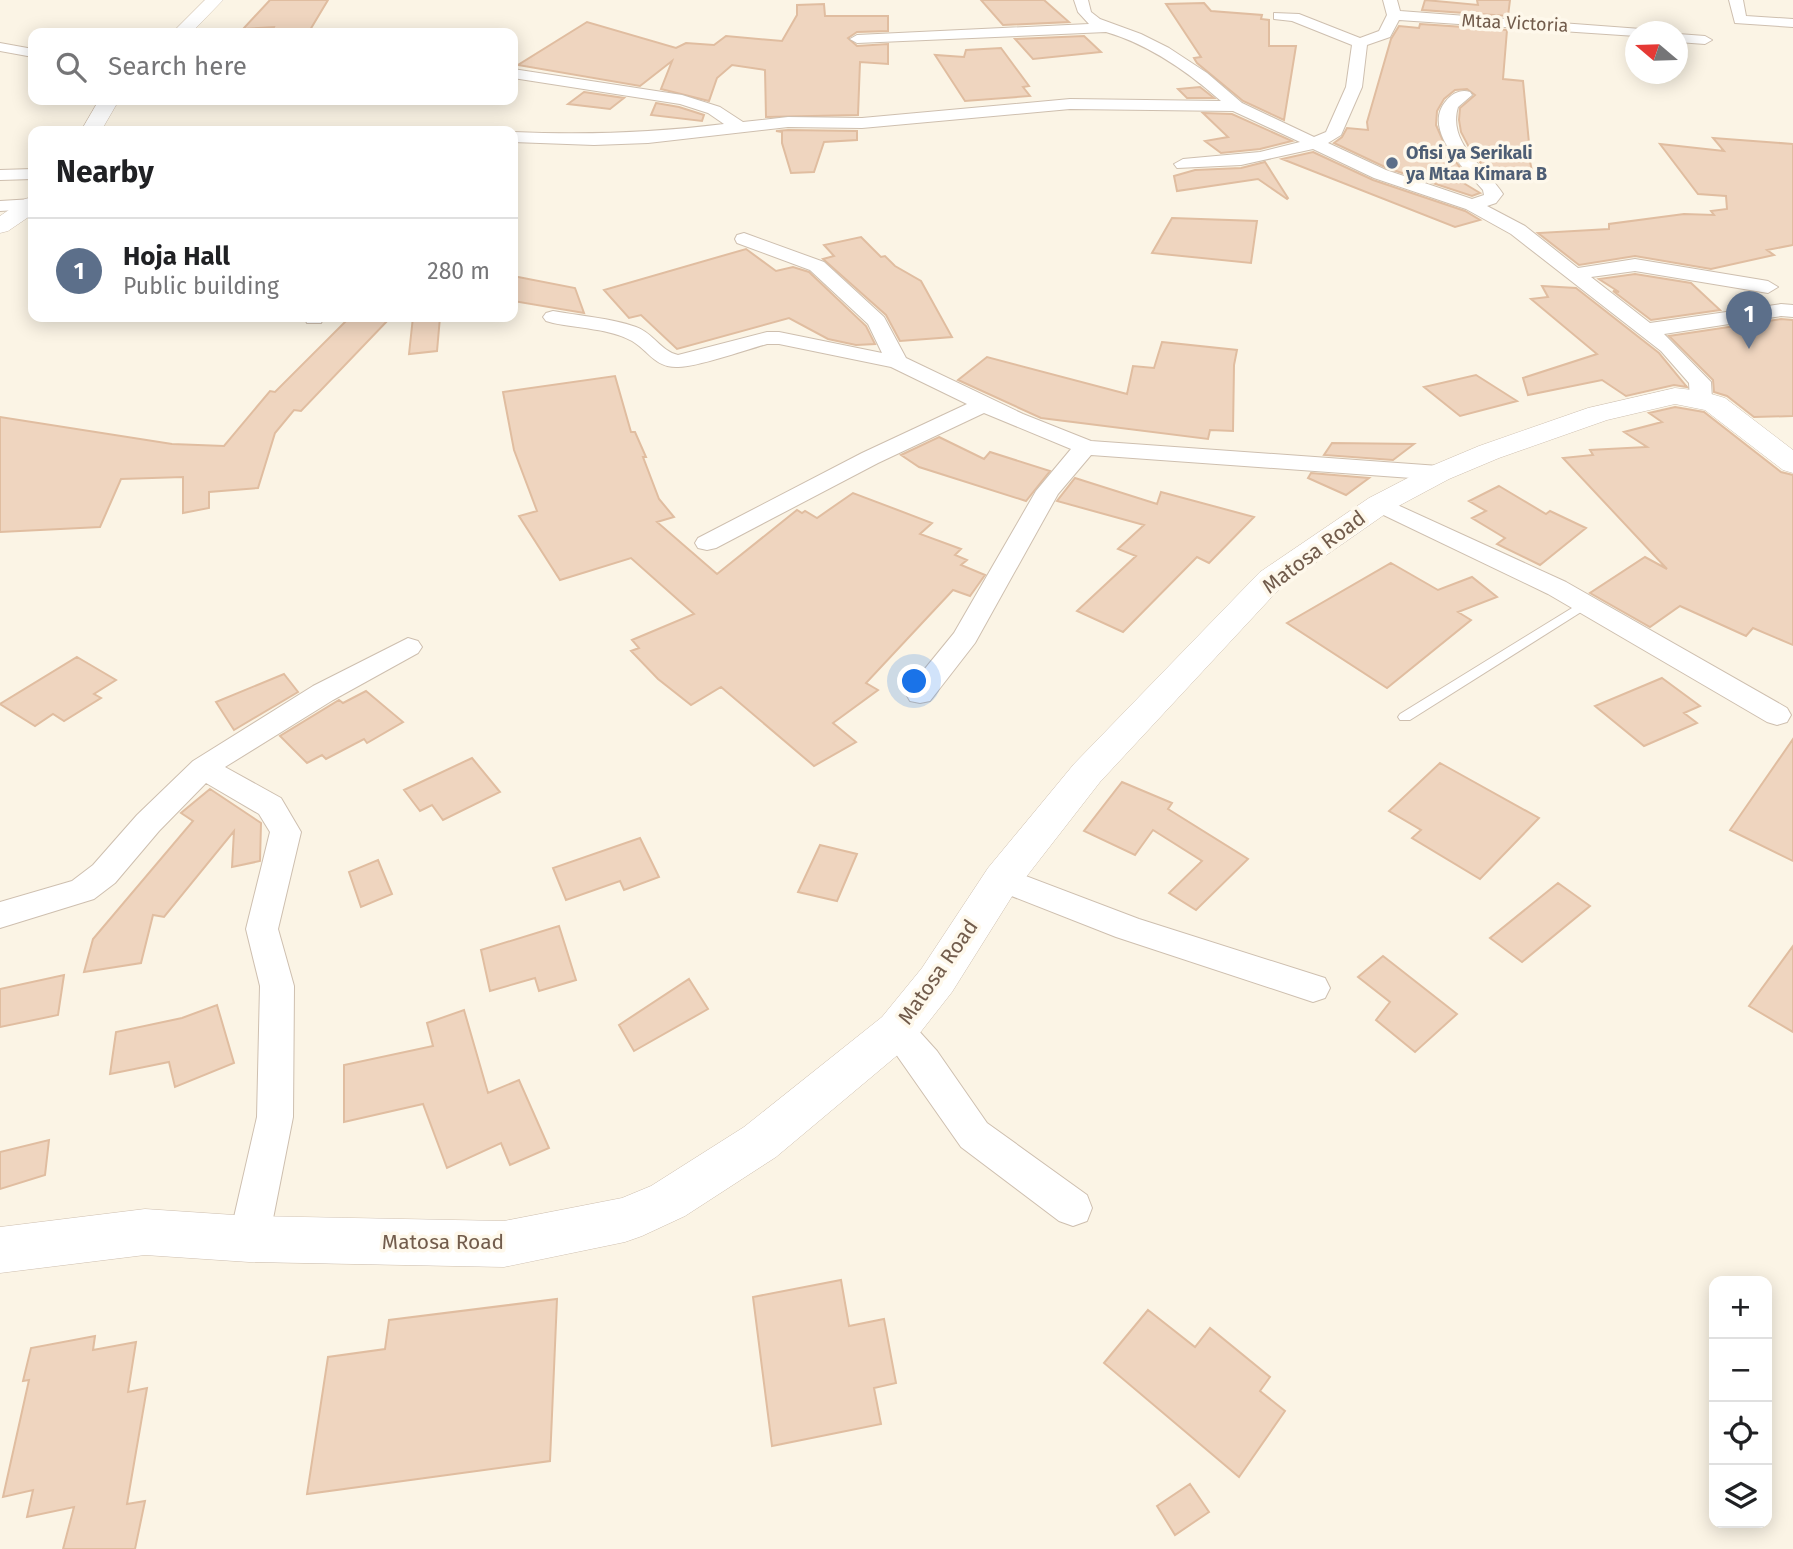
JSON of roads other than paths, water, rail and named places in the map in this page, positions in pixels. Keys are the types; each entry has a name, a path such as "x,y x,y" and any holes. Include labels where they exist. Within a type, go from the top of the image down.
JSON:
{"street":[{"path":"186,28 215,0"},
{"path":"1081,0 1082,9 1087,16 1106,28 1133,36 1182,62 1211,82 1236,106 1380,174 1472,205 1518,230 1646,330 1688,367 1700,382 1701,399 1715,404 1793,464"},
{"path":"1736,0 1740,20 1793,23"},
{"path":"1279,16 1294,17 1360,43 1384,34 1392,7"},
{"name":"Mtaa Victoria","path":"1392,7 1625,31"},
{"path":"857,39 1106,28"},
{"path":"1688,39 1705,40"},
{"path":"1183,164 1255,160 1315,144 1333,135 1354,88 1360,43"},
{"path":"0,47 28,52"},
{"path":"518,75 682,100 714,110 740,128"},
{"path":"1464,95 1451,102 1447,113 1455,146 1462,158 1489,184 1494,194 1490,199 1472,205"},
{"path":"518,137 594,141 648,138 788,122 862,123 1070,104 1236,106"},
{"path":"93,126 105,105"},
{"path":"0,174 28,174"},
{"path":"0,206 28,204"},
{"path":"0,226 28,207"},
{"path":"744,239 817,267 877,321 897,362"},
{"path":"1574,274 1635,264 1768,287"},
{"path":"1646,330 1781,310 1793,311"},
{"path":"553,317 630,332 669,361 767,338 779,338 897,362 1085,447 1106,451 1439,473"},
{"name":"Matosa Road","path":"0,1250 145,1232 249,1239 504,1244 625,1220 668,1201 760,1142 897,1030 937,980 1002,879 1087,773 1272,579 1380,504 1439,473 1598,414 1675,397 1701,399"},
{"path":"707,543 870,458 985,404"},
{"path":"920,694 965,637 1048,491 1085,447"},
{"path":"1380,504 1557,588 1777,715"},
{"path":"0,915 83,890 104,874 148,823 203,768 299,707 408,647"},
{"path":"203,768 270,806 286,832 262,929 276,986 275,1117 249,1239"},
{"path":"1002,879 1128,928 1313,988"},
{"path":"897,1030 924,1062 974,1135 1073,1208"}],"lane":[{"path":"1405,718 1585,604"}],"place":[{"name":"Ofisi ya Serikali ya Mtaa Kimara B","path":"1392,163"},
{"name":"Hoja Hall","path":"1749,349"}]}
